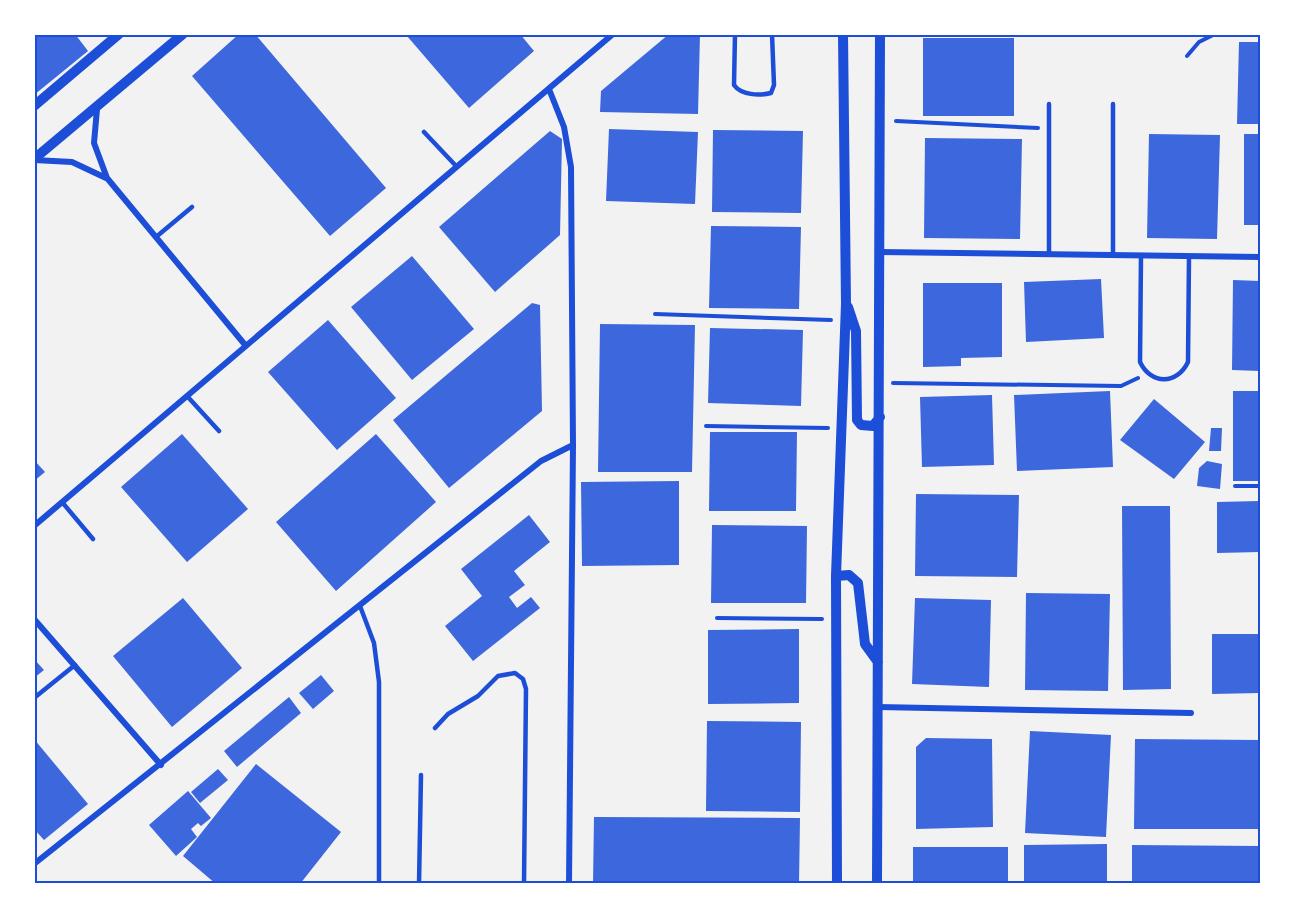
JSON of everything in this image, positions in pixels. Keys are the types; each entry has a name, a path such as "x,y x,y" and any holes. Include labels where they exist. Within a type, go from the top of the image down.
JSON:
{"street":[{"path":"34,106 119,34"},
{"path":"34,160 183,34"},
{"path":"34,525 613,34"},
{"path":"837,884 836,576 846,321 843,34"},
{"path":"877,884 880,34"},
{"path":"549,89 564,127 571,167 573,446 569,884"},
{"path":"97,106 94,143 106,178 246,346"},
{"path":"34,160 72,162 106,178"},
{"path":"879,252 1260,257"},
{"path":"846,304 853,317 855,331 857,420 861,425 873,426 880,417"},
{"path":"34,864 541,461 573,446"},
{"path":"836,576 849,575 858,583 865,644 878,662"},
{"path":"34,619 161,765"},
{"path":"878,707 1191,713"}],"lane":[{"path":"735,34 734,85 740,92 765,94 771,93 774,86 772,34"},
{"path":"1049,104 1049,254"},
{"path":"1113,104 1113,255"},
{"path":"424,132 457,167"},
{"path":"156,237 192,207"},
{"path":"1141,255 1140,354 1144,369 1156,379 1172,379 1179,375 1188,362 1189,256"},
{"path":"187,396 219,431"},
{"path":"62,502 93,539"},
{"path":"360,606 374,643 379,682 379,884"},
{"path":"34,698 75,665"},
{"path":"435,728 448,714 478,696 498,676 515,673 524,679 526,689 524,884"},
{"path":"419,884 421,775"}],"path":[{"path":"1187,56 1199,42 1215,34"},
{"path":"880,121 1049,129"},
{"path":"655,314 846,321"},
{"path":"880,383 1121,386 1135,381 1144,369"},
{"path":"706,426 842,428"},
{"path":"1236,486 1260,486"},
{"path":"717,618 836,619"}],"building":[{"path":"34,34 75,34 88,51 34,95"},
{"path":"239,34 255,34 386,188 330,236 192,76"},
{"path":"409,34 520,34 534,51 469,108 407,36"},
{"path":"669,34 700,34 698,114 600,112 601,91"},
{"path":"923,38 1014,38 1014,116 923,116"},
{"path":"1239,42 1260,42 1260,124 1237,124"},
{"path":"609,129 698,132 695,204 606,201"},
{"path":"713,130 803,131 801,213 712,212"},
{"path":"550,131 562,139 560,235 495,292 439,227"},
{"path":"1149,134 1220,135 1217,239 1147,238"},
{"path":"1244,134 1260,134 1260,225 1244,225"},
{"path":"925,138 1022,139 1020,239 924,238"},
{"path":"711,226 801,227 799,309 709,308"},
{"path":"412,256 474,329 412,380 351,307"},
{"path":"1101,279 1104,338 1026,342 1024,282"},
{"path":"1233,280 1260,281 1260,371 1232,370"},
{"path":"923,283 1002,283 1002,357 961,358 961,366 923,367"},
{"path":"532,303 540,305 542,411 449,488 393,420"},
{"path":"328,320 396,398 337,450 268,372"},
{"path":"600,324 695,325 692,472 598,472"},
{"path":"710,328 803,330 801,406 708,403"},
{"path":"1110,391 1113,467 1017,471 1014,395"},
{"path":"1233,391 1260,391 1260,481 1233,481"},
{"path":"992,395 994,465 922,467 920,397"},
{"path":"1154,399 1205,442 1174,479 1120,440"},
{"path":"1211,428 1222,428 1221,451 1209,451"},
{"path":"710,432 797,432 796,511 709,511"},
{"path":"182,434 248,509 187,562 121,487"},
{"path":"376,434 436,502 336,591 276,522"},
{"path":"34,460 45,472 34,481"},
{"path":"1207,461 1222,464 1220,489 1197,486 1199,468"},
{"path":"679,481 679,565 582,566 581,482"},
{"path":"916,494 1019,495 1017,577 915,576"},
{"path":"1260,501 1260,552 1217,553 1217,502"},
{"path":"1122,506 1170,506 1171,689 1123,690"},
{"path":"529,515 550,542 514,571 525,585 509,597 517,608 531,597 540,608 473,661 445,626 482,596 461,569"},
{"path":"712,525 807,526 806,603 711,603"},
{"path":"1026,593 1110,594 1108,691 1025,690"},
{"path":"183,598 242,668 172,727 113,656"},
{"path":"915,598 991,600 989,687 912,684"},
{"path":"799,629 799,703 708,704 708,630"},
{"path":"1212,634 1260,634 1260,693 1212,694"},
{"path":"34,659 44,670 34,678"},
{"path":"321,675 334,691 313,709 299,693"},
{"path":"289,697 301,713 237,767 224,751"},
{"path":"707,721 801,722 800,812 706,811"},
{"path":"1030,731 1111,735 1106,837 1025,833"},
{"path":"926,738 992,739 993,827 916,829 916,747"},
{"path":"34,739 88,804 44,840 34,829"},
{"path":"1135,739 1260,740 1260,829 1134,829"},
{"path":"256,764 341,832 300,884 216,884 183,856"},
{"path":"218,769 228,780 200,803 191,792"},
{"path":"188,791 211,818 201,826 198,823 191,829 197,837 176,856 149,825"},
{"path":"594,817 800,818 799,884 593,884"},
{"path":"1107,844 1107,884 1024,884 1024,845"},
{"path":"1132,845 1260,846 1260,884 1132,884"},
{"path":"913,847 1008,847 1008,884 913,884"}]}
